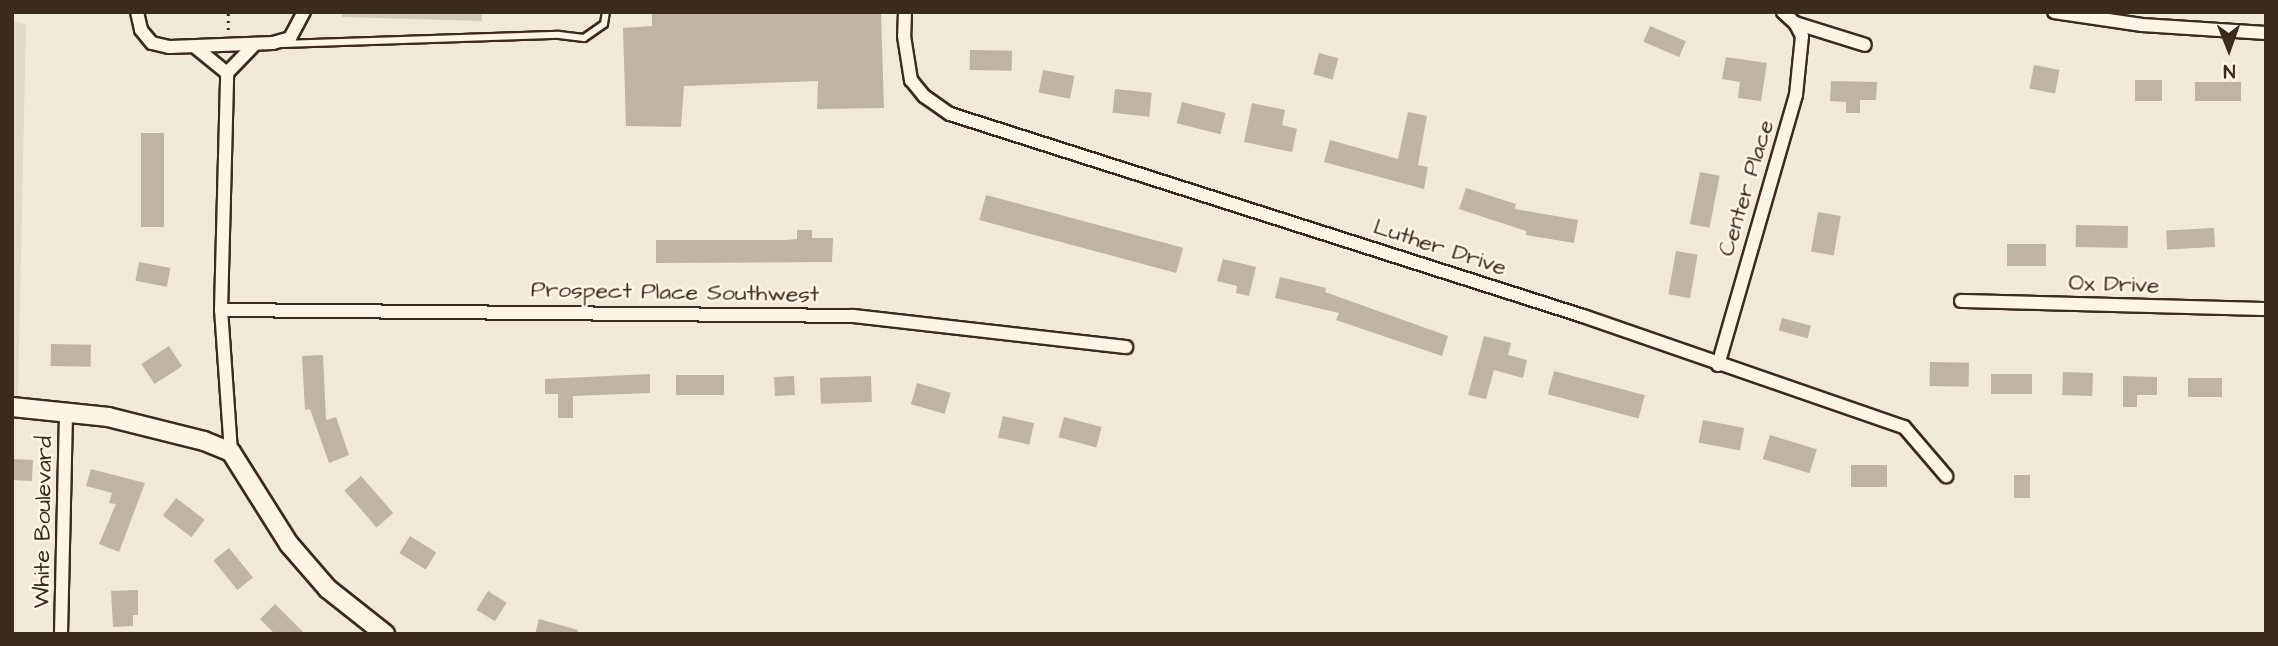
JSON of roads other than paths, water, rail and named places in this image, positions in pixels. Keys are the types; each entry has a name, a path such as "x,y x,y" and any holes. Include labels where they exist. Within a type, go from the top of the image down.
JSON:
{"street":[{"path":"137,12 141,30 152,43 195,47 273,43 290,38 304,12"},
{"name":"Luther Drive","path":"905,12 904,36 911,79 924,96 950,114 984,127 1201,191 1583,316 1718,365 1904,427 1946,475"},
{"path":"1783,12 1795,23 1865,45"},
{"path":"2054,12 2142,25 2266,33"},
{"name":"Center Place","path":"1718,365 1796,95 1802,36 1795,23"},
{"path":"255,44 228,73 221,310 231,452 289,544 327,589 385,634"},
{"path":"195,47 228,73"},
{"name":"Ox Drive","path":"1961,300 2266,309"},
{"name":"Prospect Place Southwest","path":"221,310 853,316 1126,347"},
{"path":"12,407 66,411 204,440 231,452"},
{"name":"White Boulevard","path":"61,634 66,411"}],"lane":[{"path":"273,43 559,35 584,38 595,34 606,12"}]}
